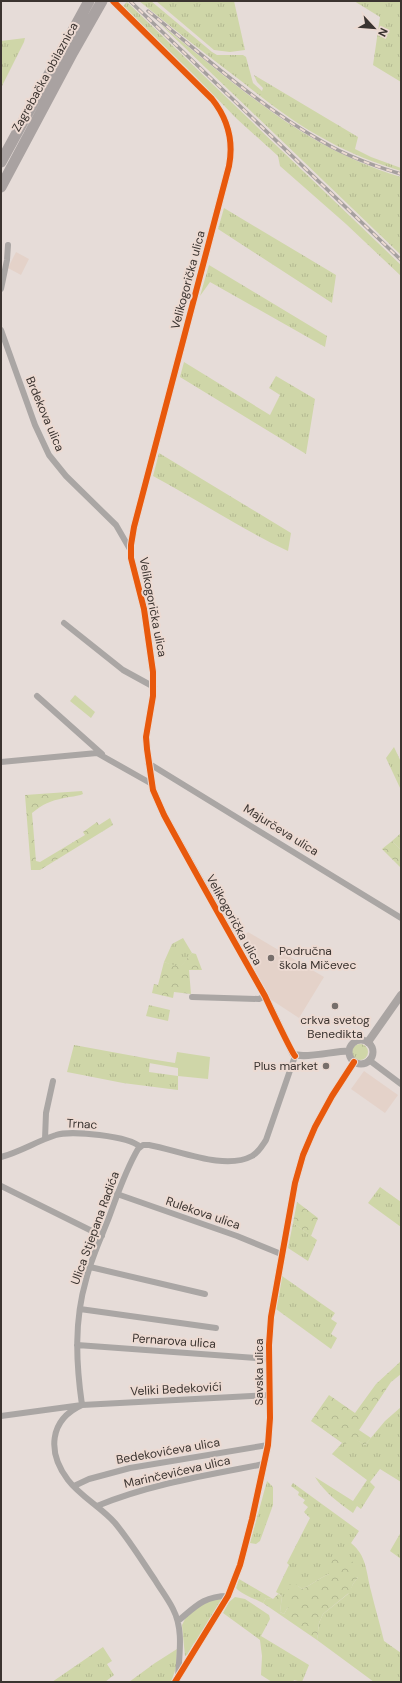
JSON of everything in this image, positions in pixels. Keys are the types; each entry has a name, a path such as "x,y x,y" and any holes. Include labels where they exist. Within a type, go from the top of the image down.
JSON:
{"highway":[{"name":"Zagrebačka obilaznica","path":"1,162 89,1"},
{"name":"Zagrebačka obilaznica","path":"1,187 101,4"}],"main road":[{"path":"368,1042 401,995"}],"street":[{"name":"Velikogorička ulica","path":"113,1 212,99 224,116 230,136 231,155 134,526 131,551 153,662 154,687 146,737 148,764 152,784 164,815 265,996 287,1039 292,1053 296,1056"},
{"path":"1,289 7,260 8,245"},
{"name":"Brdekova ulica","path":"1,330 36,425 49,455 66,476 116,525 131,551"},
{"path":"64,623 123,670 154,687"},
{"path":"37,696 102,754 152,784"},
{"path":"1,762 102,754"},
{"name":"Majurčeva ulica","path":"148,764 401,918"},
{"path":"192,997 259,999 265,996"},
{"path":"362,1039 368,1042 373,1051 369,1060 361,1064 354,1062 348,1051 351,1044 354,1041 362,1039"},
{"path":"140,1146 146,1145 162,1147 222,1161 238,1160 253,1156 266,1140 296,1056 348,1051"},
{"path":"369,1060 401,1084"},
{"name":"Savska ulica","path":"176,1680 228,1596 236,1579 244,1553 268,1445 271,1317 281,1254 295,1183 303,1154 324,1111 354,1062"},
{"path":"45,1139 46,1113 53,1081"},
{"name":"Trnac","path":"1,1157 23,1150 45,1139 63,1133 82,1133 113,1137 132,1141 140,1146"},
{"name":"Ulica Stjepana Radića","path":"82,1405 77,1345 83,1291 90,1267 117,1194 140,1146"},
{"path":"1,1186 102,1236"},
{"name":"Rulekova ulica","path":"117,1194 237,1236 281,1254"},
{"path":"90,1267 205,1294"},
{"path":"80,1309 216,1328"},
{"name":"Pernarova ulica","path":"77,1345 269,1359"},
{"name":"Veliki Bedekovići","path":"1,1416 82,1405 270,1395"},
{"path":"82,1405 70,1411 62,1419 56,1430 54,1445 58,1462 65,1476 74,1486 113,1522 136,1551 168,1600 178,1621 180,1648 176,1680"},
{"name":"Bedekovićeva ulica","path":"74,1486 89,1479 130,1468 268,1445"},
{"name":"Marinčevićeva ulica","path":"97,1506 120,1497 160,1486 264,1464"},
{"path":"178,1621 207,1599 217,1595 228,1596"}],"shaded area":[{"path":"16,252 29,259 21,275 8,268"},
{"name":"Područna škola Mičevec","path":"248,932 324,977 299,1018 270,999 240,939"},
{"path":"364,1071 398,1095 385,1113 351,1089"}],"green space":[{"path":"139,1 151,1 217,55 243,55 246,57 253,83 262,91 263,88 257,82 254,75 358,137 355,149 371,157 401,168 401,171 337,146 295,121 265,100"},
{"path":"156,1 234,1 245,50 230,52 214,50"},
{"path":"354,1 401,1 401,82 373,65 380,17"},
{"path":"127,2 401,265 401,276 346,224 280,166 278,156 237,119 123,6"},
{"path":"158,22 243,91 301,132 366,165 401,177 401,255"},
{"path":"25,38 24,42 1,88 1,41"},
{"path":"224,208 336,275 332,303 218,229"},
{"path":"209,265 327,336 325,347 210,282 200,296"},
{"path":"184,362 270,415 280,395 269,388 276,376 315,399 306,454 180,377"},
{"path":"159,453 291,533 288,551 253,533 153,476"},
{"path":"75,695 95,712 91,718 70,701"},
{"path":"394,747 401,762 401,790 386,758"},
{"path":"82,791 83,794 59,799 43,805 32,813 36,861 40,862 85,835 83,832 97,822 99,825 110,818 113,825 40,870 31,870 25,795"},
{"path":"401,833 401,848 400,849 392,841"},
{"path":"392,841 400,849 401,848 401,868 382,849"},
{"path":"183,938 192,953 180,968 164,962 172,944"},
{"path":"192,953 196,954 202,970 189,970 191,994 174,992 173,998 152,993 154,984 158,985 164,962 180,967"},
{"path":"149,1005 170,1010 168,1021 146,1016"},
{"path":"357,1044 363,1044 368,1049 366,1058 363,1060 357,1060 352,1055 352,1049"},
{"path":"74,1045 150,1059 149,1072 178,1076 178,1090 123,1083 67,1072"},
{"path":"177,1052 210,1057 208,1079 178,1076 178,1068 149,1063 150,1059 175,1063"},
{"path":"380,1187 401,1202 401,1227 368,1203"},
{"path":"297,1202 318,1218 311,1236 293,1223"},
{"path":"293,1223 317,1240 308,1261 288,1248"},
{"path":"282,1276 335,1313 331,1319 337,1323 331,1334 337,1338 331,1349 276,1309"},
{"path":"401,1361 401,1374 391,1382 359,1430 371,1438 365,1445 351,1437 345,1445 311,1421 329,1395 355,1413 376,1384"},
{"path":"401,1407 401,1482 380,1469 370,1482 375,1487 361,1509 357,1506 353,1513 327,1493 315,1477 353,1501 367,1480 332,1454 342,1443 345,1444 351,1436 365,1445 385,1421"},
{"path":"267,1481 273,1487 273,1505 260,1541 256,1544 250,1543"},
{"path":"293,1483 359,1531 351,1543 363,1559 384,1641 401,1653 401,1682 374,1682 317,1640 319,1623 323,1614 348,1594 358,1577 329,1568 329,1574 309,1586 302,1589 298,1586 289,1598 288,1607 284,1614 280,1612 282,1596 276,1592 289,1565 287,1563 310,1518 304,1512 308,1507 303,1503 305,1500 298,1495 299,1492 291,1486"},
{"path":"401,1532 401,1559 390,1551"},
{"path":"338,1555 355,1563 360,1572 350,1592 323,1614 319,1623 317,1640 263,1603 266,1598 273,1599 278,1594 282,1596 280,1612 284,1614 288,1607 288,1587 293,1582 302,1589 329,1574 328,1562"},
{"path":"239,1579 273,1599 266,1598 263,1603 241,1592 236,1588"},
{"path":"235,1597 245,1599 269,1615 270,1619 261,1636 309,1665 302,1682 294,1680 293,1682 272,1682 261,1675 262,1656 260,1640 223,1613 229,1602"},
{"path":"221,1599 195,1644 194,1643 185,1656 182,1625 186,1617 208,1600"},
{"path":"103,1647 112,1661 107,1664 114,1675 105,1682 52,1682"},
{"path":"177,1649 176,1668 171,1682 129,1682 155,1663"}],"railway":[{"path":"130,1 401,260"},
{"path":"148,11 232,80 299,128 351,156 401,174"}],"cycle path":[{"path":"113,1 212,99 226,122 231,147 229,166 134,527 131,545 131,558 144,609 153,672 153,696 146,737 153,790 164,815 265,996 295,1056"},
{"path":"175,1682 228,1596 240,1565 252,1519 268,1445 270,1418 269,1345 271,1317 295,1183 303,1155 315,1127 332,1096 354,1062"}],"place":[{"name":"Područna škola Mičevec","path":"271,958"},
{"name":"crkva svetog Benedikta","path":"335,1006"},
{"name":"Plus market","path":"326,1066"}]}
